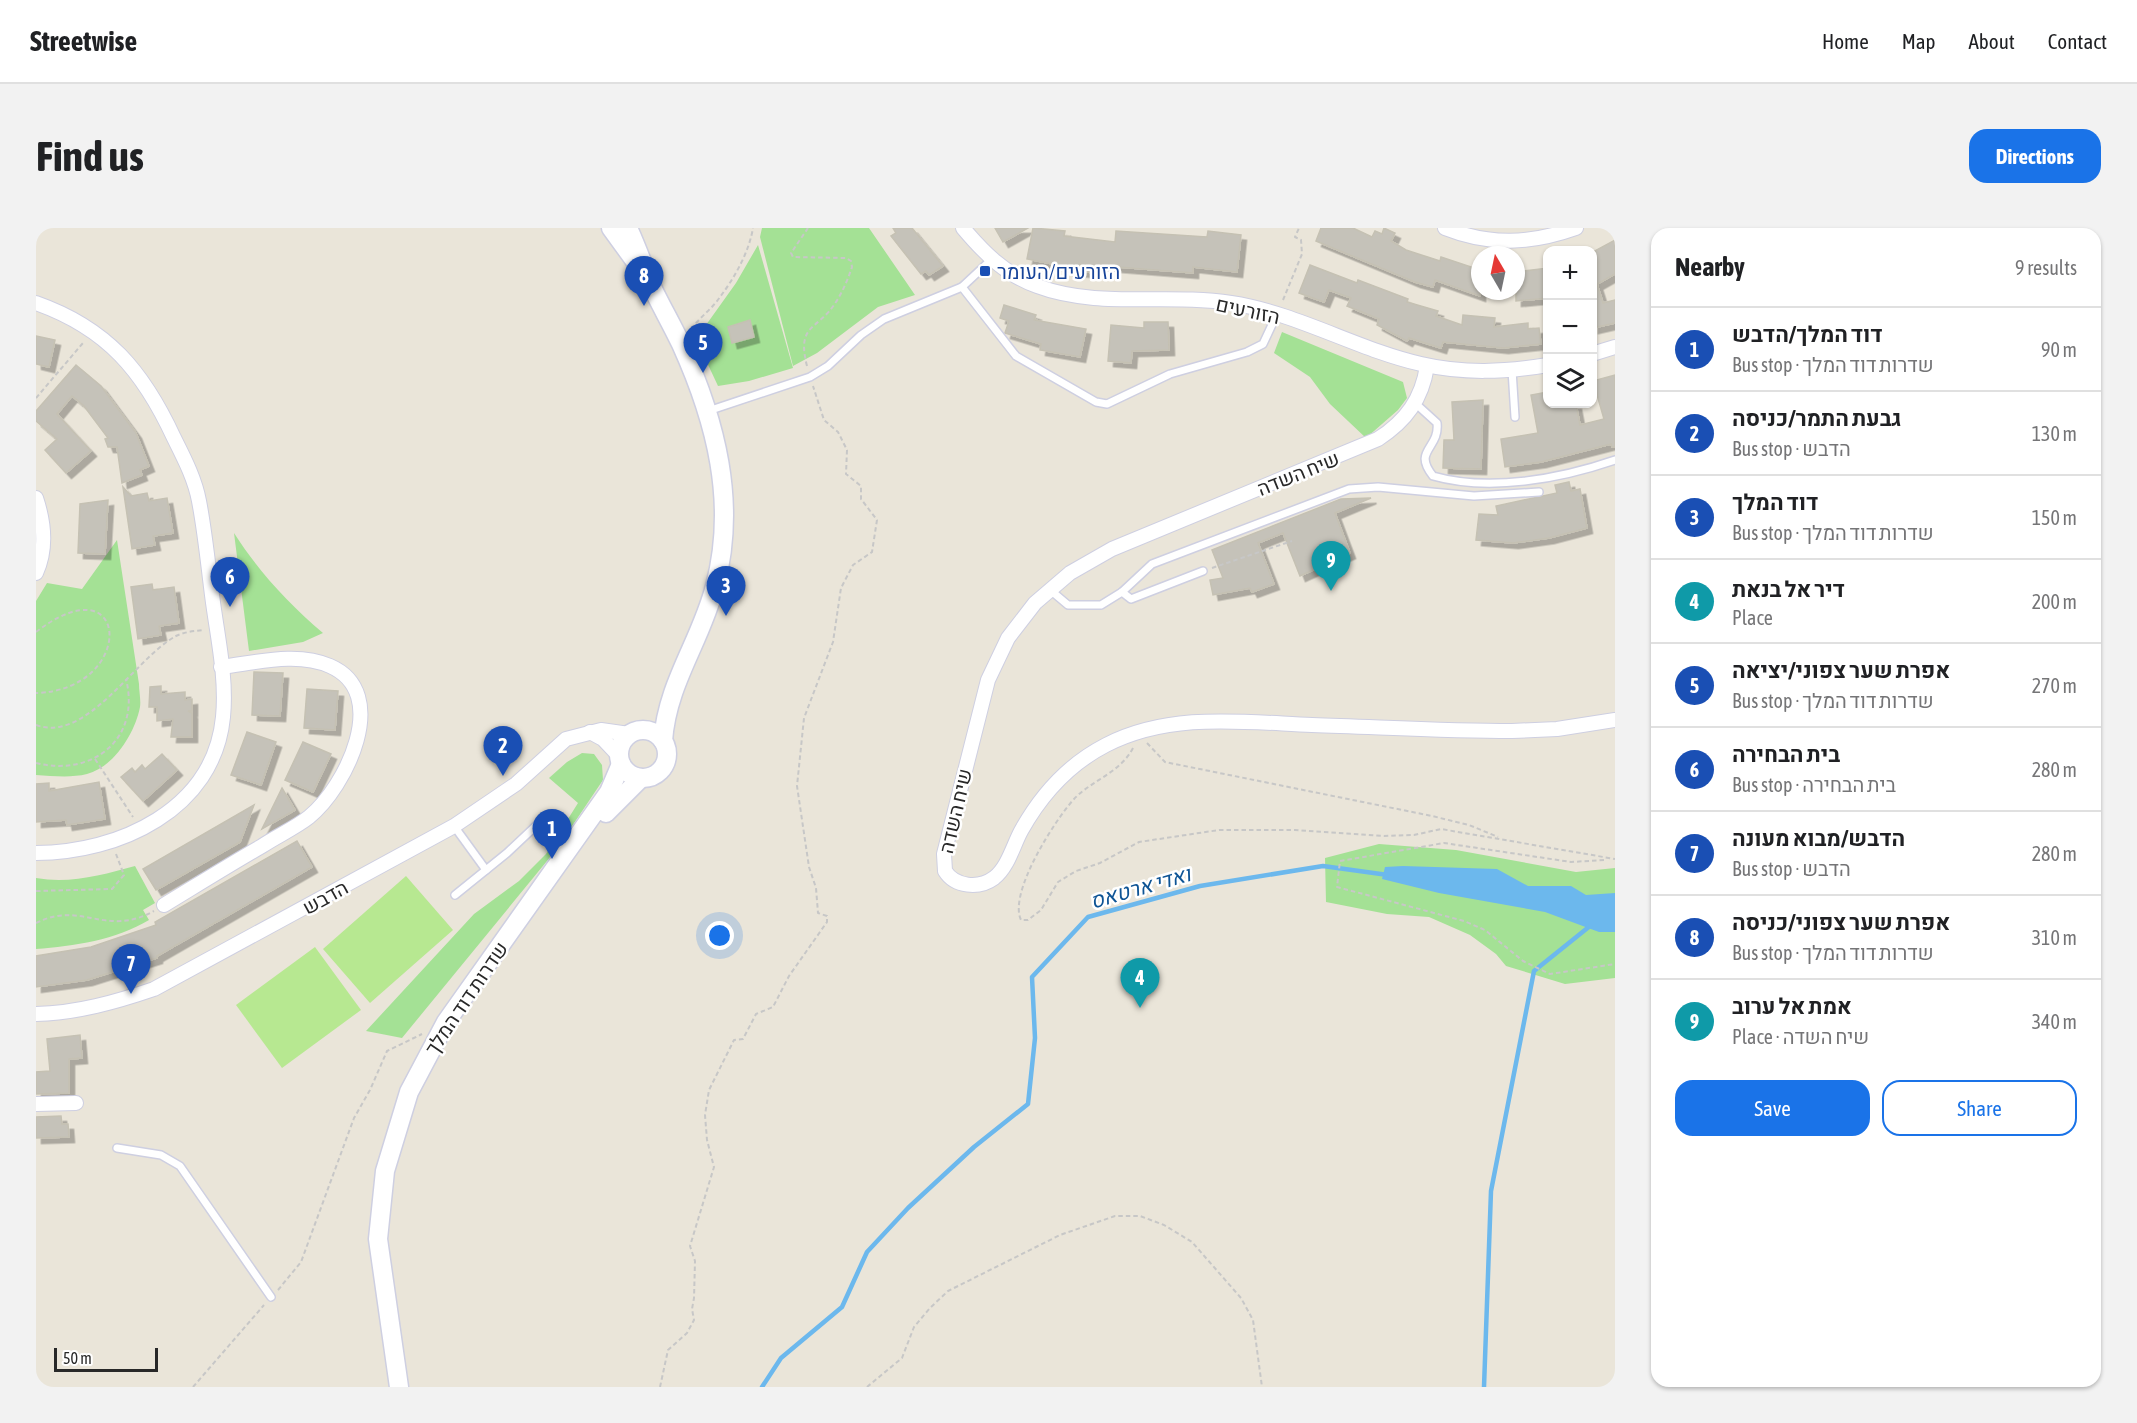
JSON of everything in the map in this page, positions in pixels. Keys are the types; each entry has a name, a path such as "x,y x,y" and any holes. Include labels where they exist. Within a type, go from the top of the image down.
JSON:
{"street":[{"path":"611,228 652,287"},
{"path":"590,732 603,739 629,774 641,778 653,776 662,768 667,758 663,741 669,697 711,598 725,534 722,469 707,411 680,343 652,287 628,228"},
{"name":"הזורעים","path":"963,228 992,259 1024,281 1062,293 1221,302 1277,314 1382,353 1427,366 1479,372 1543,366"},
{"path":"1445,228 1479,240 1512,243 1544,238 1576,228"},
{"path":"36,303 70,317 93,331 120,354 144,382 159,407 189,470 200,502 221,667 223,718 215,750 201,778 180,802 141,830 111,842 63,853 36,853"},
{"path":"1597,353 1615,347"},
{"name":"שיח השדה","path":"1427,366 1423,387 1415,403 1394,428 1369,445 1112,549 1070,573 1049,589 1020,619 1008,638 988,680 944,854 947,875 959,883 971,885 987,882 996,876 1005,864 1034,809 1049,789 1085,757 1135,732 1168,724 1210,721 1521,731 1615,720"},
{"path":"36,498 43,529 43,548 36,573"},
{"path":"164,905 308,817 340,779 358,737 361,716 357,697 349,680 336,668 317,662 292,659 221,667"},
{"path":"620,760 621,743 669,697"},
{"name":"הדבש","path":"36,1014 79,1010 117,1001 154,988 454,826 516,784 566,739 590,732 633,732"},
{"path":"633,732 652,732 663,741"},
{"name":"שדרות דוד המלך","path":"399,1387 378,1239 385,1171 409,1092 446,1022 609,792 620,760"},
{"name":"שדרות דוד המלך","path":"536,898 610,808 641,778"},
{"path":"36,1104 76,1103"}],"lane":[{"path":"707,411 810,376 828,366 861,335 884,319 963,287 992,259"},
{"path":"963,287 1017,356 1096,402 1107,404 1170,374 1263,344 1277,314"},
{"path":"1512,370 1515,417"},
{"path":"1415,403 1437,423 1438,432 1424,455 1424,462 1432,476 1488,482 1528,480 1569,473 1615,460"},
{"path":"1049,589 1068,605 1086,607 1101,605 1122,592 1152,564 1349,489 1378,487 1474,496 1539,492"},
{"path":"1122,592 1131,598 1203,571"},
{"path":"455,895 541,821"},
{"path":"454,826 486,870"},
{"path":"117,1148 161,1155 180,1166 271,1297"}],"path":[{"path":"680,343 720,298 746,252 753,228"},
{"path":"660,1387 668,1350 687,1333 694,1320 692,1309 695,1261 690,1246 714,1167 707,1140 705,1115 709,1090 734,1040 743,1039 756,1014 773,1006 789,976 827,922 827,916 818,913 816,888 810,867 797,786 798,763 804,718 833,642 834,622 841,588 853,565 872,552 877,520 861,499 861,486 846,474 847,450 838,432 824,420 802,344 813,325 836,304 852,267 851,261 846,258 793,257 791,253 796,243 808,228"},
{"path":"1277,314 1302,254 1301,240 1295,237 1299,228"},
{"path":"36,398 93,331"},
{"path":"1203,571 1292,541"},
{"path":"36,632 63,613 78,609 99,611 107,619 110,629 109,644 103,660 86,678 68,688 36,693"},
{"path":"36,725 60,728 74,723 107,699 175,636 216,627"},
{"path":"36,763 75,767 95,759 116,740 130,710 126,679"},
{"path":"1135,732 1165,762 1432,816 1469,825 1504,840"},
{"path":"1135,732 1133,748 1128,759 1075,798 1039,851 1019,897 1018,914 1021,920 1028,920 1041,910 1059,882 1076,870 1100,863 1139,842 1219,830 1295,830 1384,836 1414,835 1441,829 1615,859"},
{"path":"95,759 141,830"},
{"path":"36,891 112,889 124,875 111,842"},
{"path":"1615,859 1571,862 1444,843 1340,861 1337,887 1464,921 1485,930 1523,961 1550,974 1615,964"},
{"path":"36,923 70,913 108,923 120,922 143,917 164,905"},
{"path":"193,1387 301,1262 354,1118 370,1090 387,1051 446,1022"},
{"path":"867,1387 902,1358 914,1328 930,1308 948,1292 1060,1236 1115,1216 1140,1216 1164,1225 1192,1242 1241,1298 1253,1320 1262,1387"}],"green space":[{"path":"762,228 869,228 915,295 878,307 817,353 793,366 760,237"},
{"path":"758,245 793,368 749,381 718,386 696,339 736,283"},
{"path":"1282,332 1403,382 1407,398 1398,410 1366,438 1330,404 1310,377 1274,353"},
{"path":"234,533 275,586 323,633 303,642 249,651"},
{"path":"117,540 139,684 140,704 137,717 122,748 97,770 75,776 36,775 36,601 47,583 82,589"},
{"path":"582,753 594,754 602,765 603,780 556,850 402,1038 366,1031 474,914 519,881 546,854 578,803 549,778 567,762"},
{"path":"1379,844 1456,850 1576,872 1615,868 1615,978 1565,984 1506,966 1496,954 1470,935 1429,917 1387,914 1326,902 1325,858"},
{"path":"135,866 155,903 143,910 149,920 123,933 94,941 36,949 36,878 74,879"},
{"path":"406,876 453,930 370,1003 323,949"},
{"path":"315,947 361,1010 282,1068 236,1005"}],"water":[{"path":"1385,867 1497,869 1528,886 1571,886 1586,895 1615,893 1615,932 1599,932 1545,912 1439,893 1382,879"}],"building":[{"path":"893,228 912,228 943,266 929,275 926,271 921,274 891,236 896,233"},
{"path":"995,228 1028,228 1003,242"},
{"path":"1033,228 1065,231 1064,236 1115,242 1116,231 1207,237 1208,231 1241,235 1237,272 1193,267 1193,273 1105,266 1104,274 1068,270 1068,267 1027,259"},
{"path":"1321,228 1353,228 1372,237 1375,231 1382,234 1384,228 1395,233 1391,241 1406,250 1440,261 1441,257 1471,267 1471,293 1435,280 1433,287 1415,282 1316,241"},
{"path":"1615,240 1615,274 1597,284 1597,250"},
{"path":"1310,265 1408,299 1407,302 1438,311 1436,316 1462,325 1463,315 1495,318 1494,327 1528,323 1528,329 1539,328 1541,344 1503,348 1443,342 1441,348 1409,338 1407,341 1377,325 1379,319 1347,306 1351,298 1329,290 1324,302 1299,293"},
{"path":"1543,269 1543,298 1516,301 1525,300 1525,271"},
{"path":"1597,284 1603,303 1615,300 1615,323 1597,327"},
{"path":"1004,305 1036,315 1034,320 1086,329 1080,357 1040,350 1041,344 1005,333 1009,321 1000,318"},
{"path":"750,320 754,337 732,343 728,327"},
{"path":"1144,322 1168,322 1169,350 1132,351 1131,363 1108,361 1111,325 1144,328"},
{"path":"36,336 55,340 49,367 36,364"},
{"path":"76,365 101,386 136,433 149,466 140,470 142,475 122,483 117,447 108,447 105,439 108,438 84,406 72,396 57,414 91,451 66,473 45,450 57,439 36,421 36,411"},
{"path":"1615,375 1615,447 1611,444 1541,462 1505,467 1501,439 1538,433 1531,395 1543,393 1543,408 1577,408 1580,425 1604,419 1597,395 1597,380"},
{"path":"1483,400 1481,469 1443,468 1444,440 1454,440 1452,402"},
{"path":"1569,482 1571,491 1580,489 1587,528 1549,538 1513,543 1476,540 1479,514 1498,515 1496,506 1557,493 1555,485"},
{"path":"123,487 131,496 147,493 149,501 167,498 173,533 153,536 155,545 132,549"},
{"path":"1371,498 1335,513 1350,553 1300,576 1283,533 1258,543 1274,584 1252,592 1250,588 1213,595 1210,580 1223,578 1212,550 1341,499"},
{"path":"108,500 105,554 78,553 80,504"},
{"path":"152,584 153,590 174,587 179,623 159,626 161,635 138,639 131,587"},
{"path":"254,672 283,673 280,716 252,715"},
{"path":"161,686 161,694 185,692 185,700 192,699 192,711 188,711 192,713 192,737 171,737 173,719 157,721 157,707 149,707 150,687"},
{"path":"307,689 338,691 335,730 304,728"},
{"path":"247,732 276,742 261,785 231,775"},
{"path":"303,742 331,754 313,792 285,780"},
{"path":"162,754 177,770 143,801 121,777 132,768 135,772 142,765 145,769"},
{"path":"99,782 105,819 67,825 66,820 36,822 36,784 49,783 49,791"},
{"path":"282,788 295,810 262,829"},
{"path":"254,805 240,842 156,890 143,869"},
{"path":"297,841 312,867 157,958 87,980 36,987 36,956 91,947 156,925 155,922"},
{"path":"80,1035 82,1058 69,1059 69,1093 36,1094 36,1072 50,1071 47,1039"},
{"path":"61,1116 62,1124 68,1124 69,1137 36,1138 36,1117"}],"waterway":[{"name":"ואדי ארטאס","path":"762,1387 781,1358 842,1307 867,1252 908,1208 974,1147 1028,1104 1035,1038 1032,977 1088,917 1200,886 1323,866 1388,875"},
{"path":"1484,1387 1491,1191 1534,971 1590,926"}],"place":[{"name":"הזורעים/העומר","path":"985,271"},
{"name":"אפרת שער צפוני/כניסה","path":"644,306"},
{"name":"אפרת שער צפוני/יציאה","path":"703,373"},
{"name":"אמת אל ערוב","path":"1331,591"},
{"name":"בית הבחירה","path":"230,607"},
{"name":"דוד המלך","path":"726,616"},
{"name":"גבעת התמר/כניסה","path":"503,776"},
{"name":"דוד המלך/הדבש","path":"552,859"},
{"name":"הדבש/מבוא מעונה","path":"131,994"},
{"name":"דיר אל בנאת","path":"1140,1008"}]}
